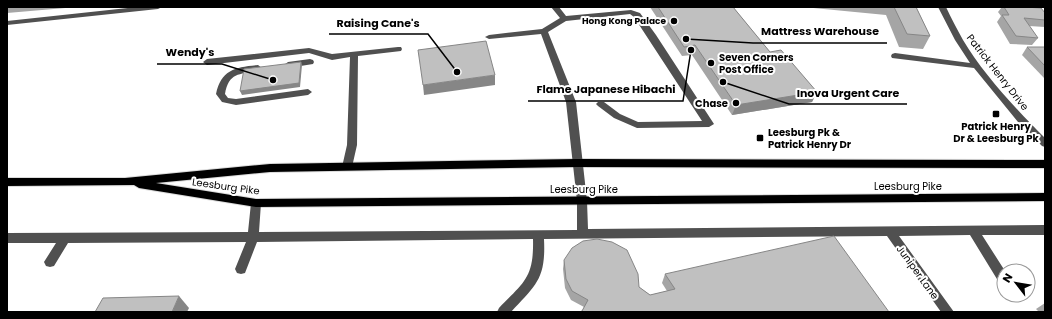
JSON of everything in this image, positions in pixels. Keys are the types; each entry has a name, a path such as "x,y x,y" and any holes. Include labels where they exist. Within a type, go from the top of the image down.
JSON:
{"main road":[{"name":"Leesburg Pike","path":"7,182 125,182 270,168 577,163 1045,164"},
{"name":"Leesburg Pike","path":"125,182 256,203 1045,198"}],"street":[{"path":"7,23 158,7"},
{"path":"555,7 564,19"},
{"name":"Patrick Henry Drive","path":"942,7 959,40 977,66 1021,120 1044,143"},
{"path":"489,38 544,31 564,19 631,12 637,15 709,124 638,125 617,116 601,104"},
{"path":"544,31 571,102 582,201 583,234"},
{"path":"207,62 309,50 332,57 398,49"},
{"path":"347,167 352,145 354,54"},
{"path":"895,56 977,66"},
{"path":"279,66 310,62"},
{"path":"264,67 241,70 230,74 223,82 220,94 225,100 236,102 308,92"},
{"path":"241,269 253,237 256,203"},
{"path":"973,230 996,267"},
{"path":"7,238 1045,230"},
{"name":"Juniper Lane","path":"890,232 948,312"},
{"path":"503,312 533,280 539,257 538,234"},
{"path":"50,262 65,238"}],"building":[{"path":"658,7 733,7 770,52 781,50 817,92 736,105 695,45 684,47"},
{"path":"894,7 916,7 930,36 907,34"},
{"path":"1004,7 1041,8 1045,13 1045,20 1024,18 1038,38 1016,36 1002,15 1009,15"},
{"path":"486,41 495,75 423,85 418,50"},
{"path":"1027,47 1045,47 1045,66"},
{"path":"301,62 299,83 240,91 244,69"},
{"path":"834,236 889,312 580,312 588,300 572,291 566,279 564,260 572,248 583,241 597,239 612,242 627,250 638,274 639,287 650,295 675,289 665,274"},
{"path":"179,296 172,312 95,312 103,298"}],"place":[{"name":"Hong Kong Palace","path":"674,21"},
{"name":"Mattress Warehouse","path":"686,39"},
{"name":"Flame Japanese Hibachi","path":"691,50"},
{"name":"Seven Corners Post Office","path":"711,63"},
{"name":"Raising Cane's","path":"457,72"},
{"name":"Wendy's","path":"273,80"},
{"name":"Inova Urgent Care","path":"723,82"},
{"name":"Chase","path":"736,103"},
{"name":"Patrick Henry Dr & Leesburg Pk","path":"996,114"},
{"name":"Leesburg Pk & Patrick Henry Dr","path":"760,138"}]}
